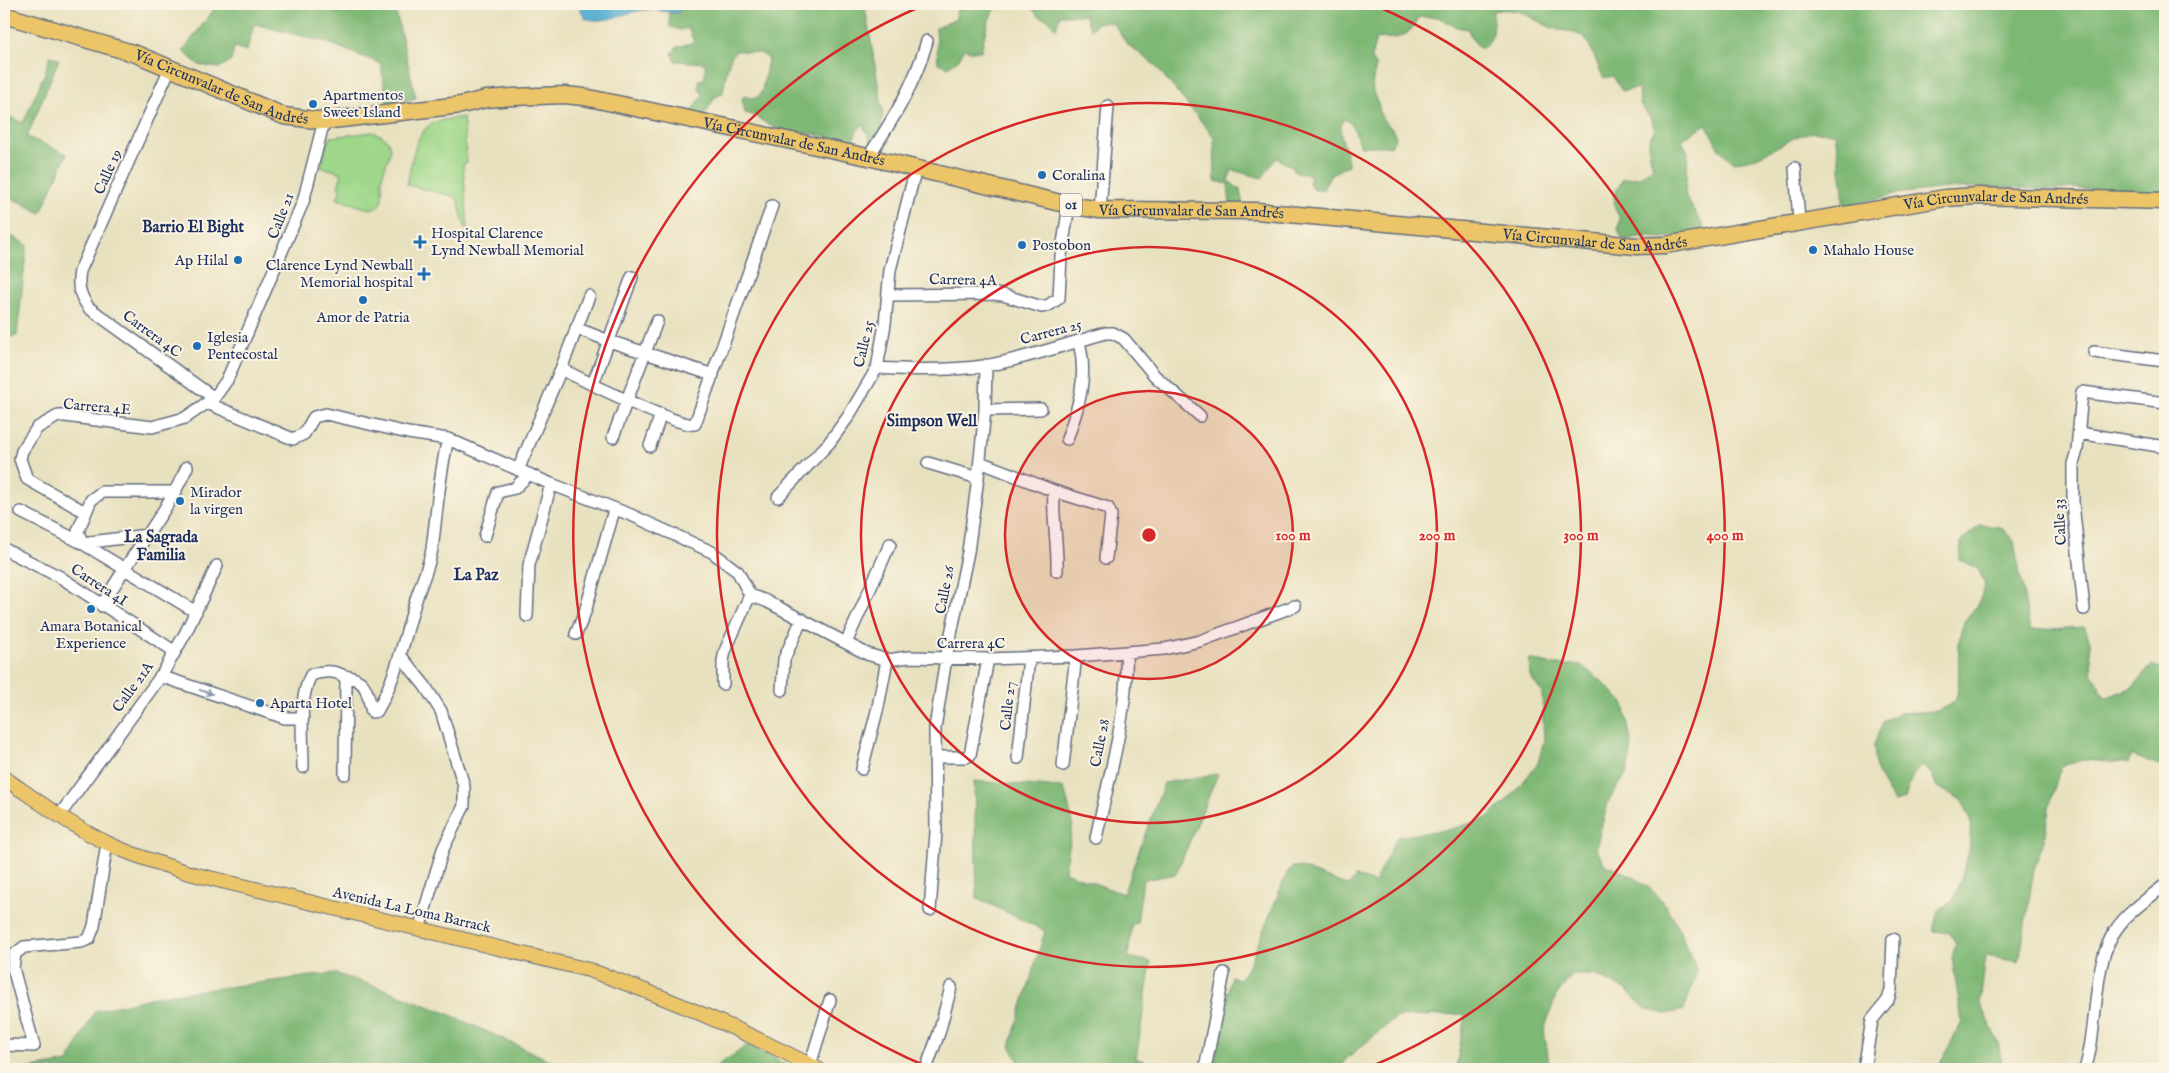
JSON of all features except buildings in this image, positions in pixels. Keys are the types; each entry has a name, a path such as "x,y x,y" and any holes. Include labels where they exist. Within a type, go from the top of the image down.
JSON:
{"highway":[{"path":"4,8 5,4"},
{"name":"Vía Circunvalar de San Andrés","path":"4,15 136,54 284,116 324,121 461,105 486,99 564,95 868,157 1069,205 1100,210 1256,211 1636,246 1665,245 1945,198 1977,196 2165,202"}],"main road":[{"name":"Avenida La Loma Barrack","path":"4,778 59,816 108,843 188,874 589,970 628,983 706,1016 814,1067"}],"street":[{"path":"868,157 884,136 913,83 927,41"},
{"name":"Calle 19","path":"79,290 80,271 170,68"},
{"path":"1100,210 1108,106"},
{"name":"Calle 21","path":"211,400 227,380 304,202 324,121"},
{"name":"Calle 25","path":"778,497 829,443 852,410 876,368 896,246 916,168"},
{"path":"1796,168 1799,221"},
{"name":"Carrera 4A","path":"888,295 992,294 1012,298 1036,307 1049,306 1059,298 1061,256 1069,205"},
{"path":"561,369 661,414 690,425 695,424 772,206"},
{"path":"593,384 632,277"},
{"name":"Carrera 4C","path":"79,290 89,308 211,400 293,439 304,434 314,418 319,414 408,433 448,439"},
{"path":"518,470 561,369 589,296"},
{"path":"613,437 657,321"},
{"path":"576,328 609,341 713,375"},
{"name":"Carrera 25","path":"876,368 914,370 986,365 1079,342 1106,333 1119,335 1124,339 1155,376 1200,416"},
{"path":"1067,439 1082,394 1083,358 1079,342"},
{"path":"2094,352 2165,361"},
{"name":"Calle 26","path":"930,910 936,832 935,728 946,658 968,552 980,462 985,410 986,365"},
{"name":"Calle 33","path":"2084,609 2073,502 2073,464 2079,433 2082,392 2165,403"},
{"name":"Carrera 4E","path":"85,512 27,479 20,459 22,451 37,428 58,416 152,427 185,418 211,400"},
{"path":"985,410 1041,409"},
{"path":"650,446 661,414"},
{"path":"2079,433 2165,447"},
{"path":"303,767 303,718 306,683 311,675 319,672 336,672 360,681 369,694 372,712 377,712 389,688 432,551 443,460 448,439 712,552 738,572 750,596 725,651 723,684"},
{"path":"980,462 1054,492 1110,510 1106,558"},
{"path":"928,463 978,478"},
{"path":"102,606 176,492 187,467"},
{"path":"485,536 498,492 515,488 529,474"},
{"path":"527,616 529,565 551,484"},
{"path":"82,543 78,531 85,512 91,500 102,492 176,492"},
{"path":"1054,492 1053,515 1058,549 1057,571"},
{"path":"576,634 614,510"},
{"path":"21,512 82,543 196,612"},
{"path":"82,543 148,535"},
{"path":"846,643 890,544"},
{"name":"Carrera 4I","path":"4,548 60,577 174,651"},
{"name":"Calle 21A","path":"59,816 160,676 196,612 217,566"},
{"name":"Carrera 4C","path":"750,596 766,601 874,658 887,660 908,657 988,659 1076,656 1164,648 1200,641 1295,606"},
{"path":"782,690 784,659 802,619"},
{"name":"Calle 28","path":"1096,838 1120,722 1125,684 1126,652"},
{"path":"400,655 425,686 441,711 464,786 464,806 443,849 420,929"},
{"path":"1063,765 1076,656"},
{"name":"Calle 27","path":"1018,758 1029,658"},
{"path":"935,757 966,757 970,754 988,659"},
{"path":"862,769 887,660"},
{"path":"160,676 285,718 303,718"},
{"path":"344,676 346,681 345,774"},
{"path":"4,1046 34,1046 13,968 15,954 24,947 80,942 89,939 94,926 108,843"},
{"path":"2085,1069 2091,1048 2103,959 2109,941 2128,916 2165,885"},
{"path":"1864,1069 1872,1020 1888,1000 1891,990 1894,939"},
{"path":"1205,1069 1224,972"},
{"path":"926,1069 939,1033 951,987"},
{"path":"814,1067 830,1000"}],"green space":[{"path":"218,4 323,4 326,8 340,11 341,4 394,4 416,98 387,104 381,64 329,43 254,24 247,51 234,47 231,61 219,68 199,65 183,51"},
{"path":"682,4 868,4 865,7 883,112 881,124 890,141 881,153 874,147 862,125 852,143 835,140 827,136 782,130 768,125 756,116 745,113 742,98 745,96 750,98 758,97 762,91 768,60 765,55 760,53 737,51 734,53 729,63 722,94 715,97 702,119 694,115 692,110 703,95 699,89 699,80 705,78 705,63 675,61 672,53 677,47 694,42 688,28 681,30 670,27 669,13 676,13 682,8"},
{"path":"957,4 1006,4 992,13 981,51 969,51 965,48 959,59 948,67 938,63 936,28 956,19"},
{"path":"1028,4 2165,4 2165,193 2125,194 2076,188 2052,190 2007,187 1947,188 1895,194 1843,207 1843,191 1835,133 1815,132 1804,134 1761,155 1733,162 1719,149 1706,124 1682,140 1688,153 1685,195 1706,231 1663,238 1639,237 1623,240 1618,230 1620,218 1615,209 1614,195 1623,179 1640,177 1653,167 1649,143 1655,130 1652,120 1640,104 1639,88 1622,91 1613,76 1604,78 1590,46 1582,36 1548,26 1520,12 1503,10 1493,11 1492,36 1481,49 1471,38 1468,29 1456,27 1438,17 1419,17 1411,29 1402,36 1390,39 1376,38 1371,58 1376,66 1373,89 1381,116 1395,134 1396,138 1391,146 1361,146 1353,127 1344,119 1341,135 1348,165 1330,175 1323,190 1314,190 1309,183 1311,175 1301,174 1276,158 1262,178 1232,170 1228,180 1240,190 1243,206 1230,206 1228,184 1215,181 1214,137 1155,65 1127,44 1113,23 1098,22 1091,30 1085,15 1060,15 1056,29 1049,20 1039,16"},
{"path":"50,56 59,59 27,137 67,154 41,213 4,194 4,114 23,123 44,75"},
{"path":"463,117 467,163 463,164 468,228 465,228 458,200 453,196 407,185 412,158 422,133 435,122"},
{"path":"373,132 382,136 387,141 390,146 390,152 382,178 381,202 375,208 369,209 337,199 341,188 338,187 342,173 321,167 327,143 331,137"},
{"path":"4,232 27,245 17,336 4,337"},
{"path":"1980,525 2001,527 2014,541 2030,630 2085,627 2090,642 2092,673 2105,698 2133,687 2152,665 2165,670 2165,761 2163,767 2131,755 2128,763 2084,760 2061,766 2050,803 2044,840 2034,869 2019,962 1986,956 1980,1004 1998,1042 2003,1069 1940,1069 1941,1061 1962,1022 1952,957 1956,944 1950,933 1933,931 1938,910 1952,902 1958,889 1969,852 1971,820 1962,800 1937,787 1932,775 1923,765 1913,775 1905,799 1894,802 1876,771 1874,744 1884,721 1898,713 1937,711 1955,702 1958,686 1961,631 1979,601 1985,585 1978,569 1960,560 1961,541"},
{"path":"1529,659 1553,665 1581,665 1604,683 1624,704 1632,746 1627,773 1608,802 1596,848 1605,865 1642,882 1655,893 1673,919 1697,971 1684,1010 1666,1014 1646,1009 1625,989 1596,976 1573,974 1556,996 1544,1030 1550,1069 1456,1069 1465,1014 1397,1017 1346,1059 1340,1069 1213,1069 1231,976 1238,979 1243,975 1250,963 1287,873 1292,867 1299,867 1349,886 1356,876 1374,883 1397,837 1451,829 1485,819 1506,802 1537,765 1544,741 1542,693 1530,676"},
{"path":"1218,774 1176,874 1143,880 1137,923 1132,924 1128,957 1151,962 1136,1059 1176,1069 1023,1069 1010,1046 1045,931 977,898 974,781 1064,788 1073,823 1065,872 1123,894 1164,783"},
{"path":"334,973 387,990 446,1013 569,1069 26,1069 68,1062 95,1011 159,996"},
{"path":"748,1045 794,1069 712,1069"}],"water":[{"path":"323,4 341,4 340,11 333,12"},
{"path":"578,4 682,4 679,12 644,10 608,19 593,20 585,18"}],"place":[{"name":"Apartmentos Sweet Island","path":"313,104"},
{"name":"Coralina","path":"1042,175"},
{"name":"Hospital Clarence Lynd Newball Memorial","path":"420,242"},
{"name":"Postobon","path":"1022,245"},
{"name":"Mahalo House","path":"1813,250"},
{"name":"Ap Hilal","path":"238,260"},
{"name":"Clarence Lynd Newball Memorial hospital","path":"424,274"},
{"name":"Amor de Patria","path":"363,300"},
{"name":"Iglesia Pentecostal","path":"197,346"},
{"name":"Mirador la virgen","path":"180,501"},
{"name":"Amara Botanical Experience","path":"91,609"},
{"name":"Aparta Hotel","path":"260,703"}],"district":[{"name":"Barrio El Bight","path":"193,228"},
{"name":"Simpson Well","path":"932,422"},
{"name":"La Sagrada Familia","path":"161,547"},
{"name":"La Paz","path":"476,576"}]}
